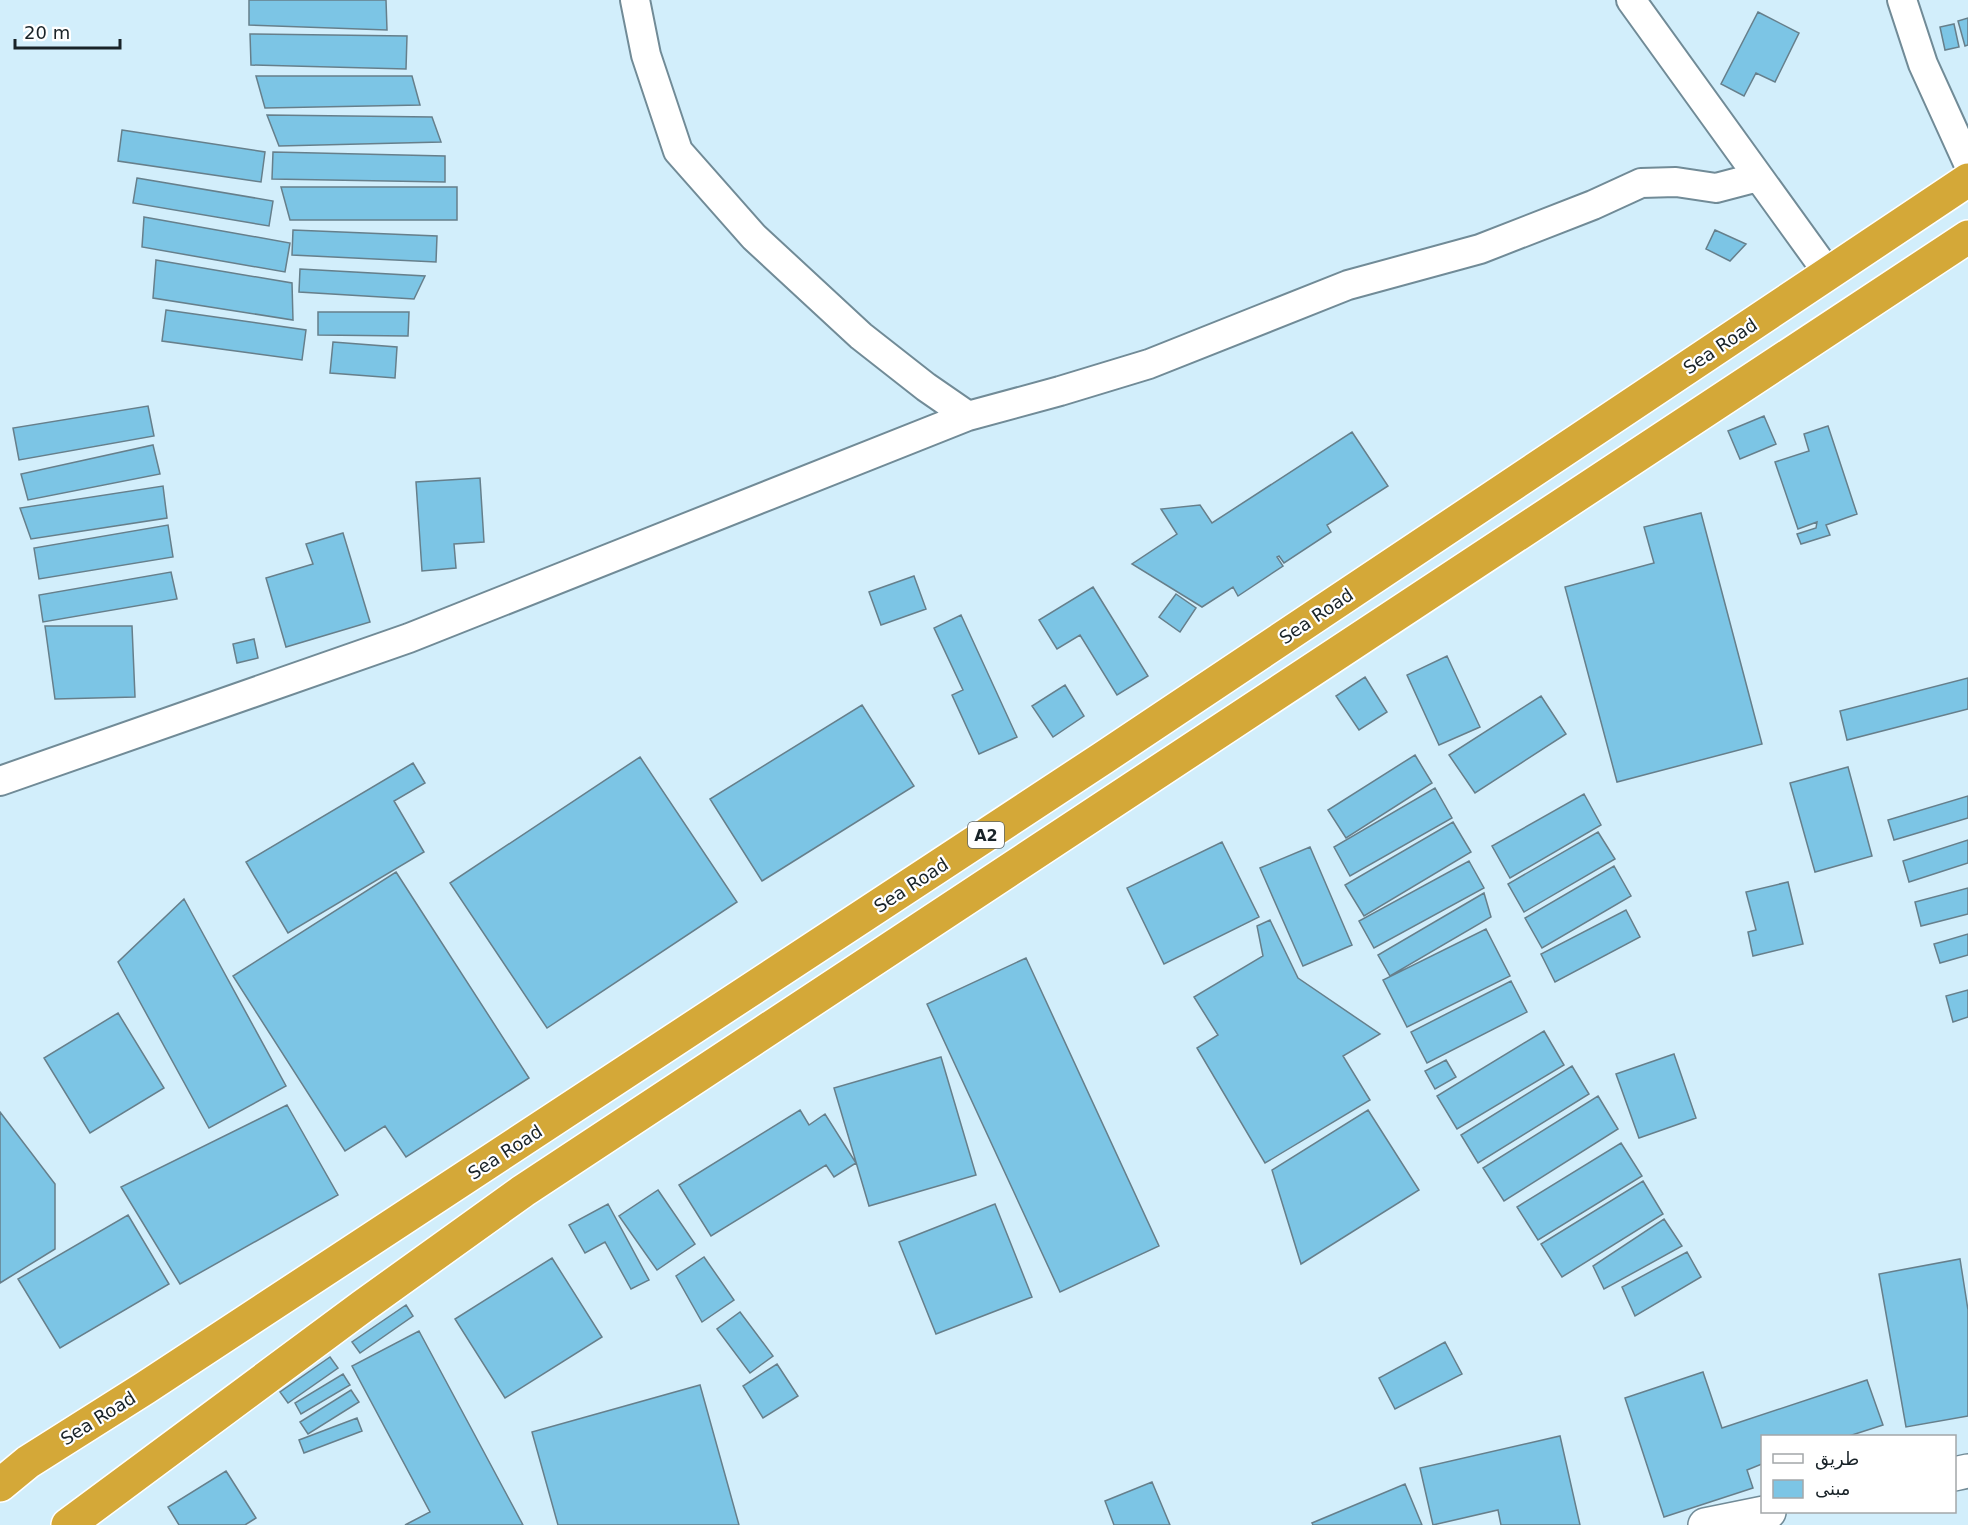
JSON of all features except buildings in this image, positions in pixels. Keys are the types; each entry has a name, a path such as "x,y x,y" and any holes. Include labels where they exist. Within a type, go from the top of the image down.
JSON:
{"highway":[{"name":"Sea Road","path":"0,1485 14,1468 155,1382 1184,704 1968,180"},
{"name":"A2","path":"68,1525 363,1306 523,1191 1968,237"},
{"path":"1184,704 1206,742"},
{"path":"335,1263 363,1306"}],"main road":[{"path":"1721,1523 1765,1513"}],"street":[{"path":"635,0 646,55 678,152 754,237 861,336 926,387 968,416"},
{"path":"1632,0 1828,273"},
{"path":"1902,0 1923,64 1968,163"},
{"path":"0,781 409,638 968,416 1149,364 1348,285 1480,249 1593,205 1641,183 1676,182 1716,188 1758,177"}]}
